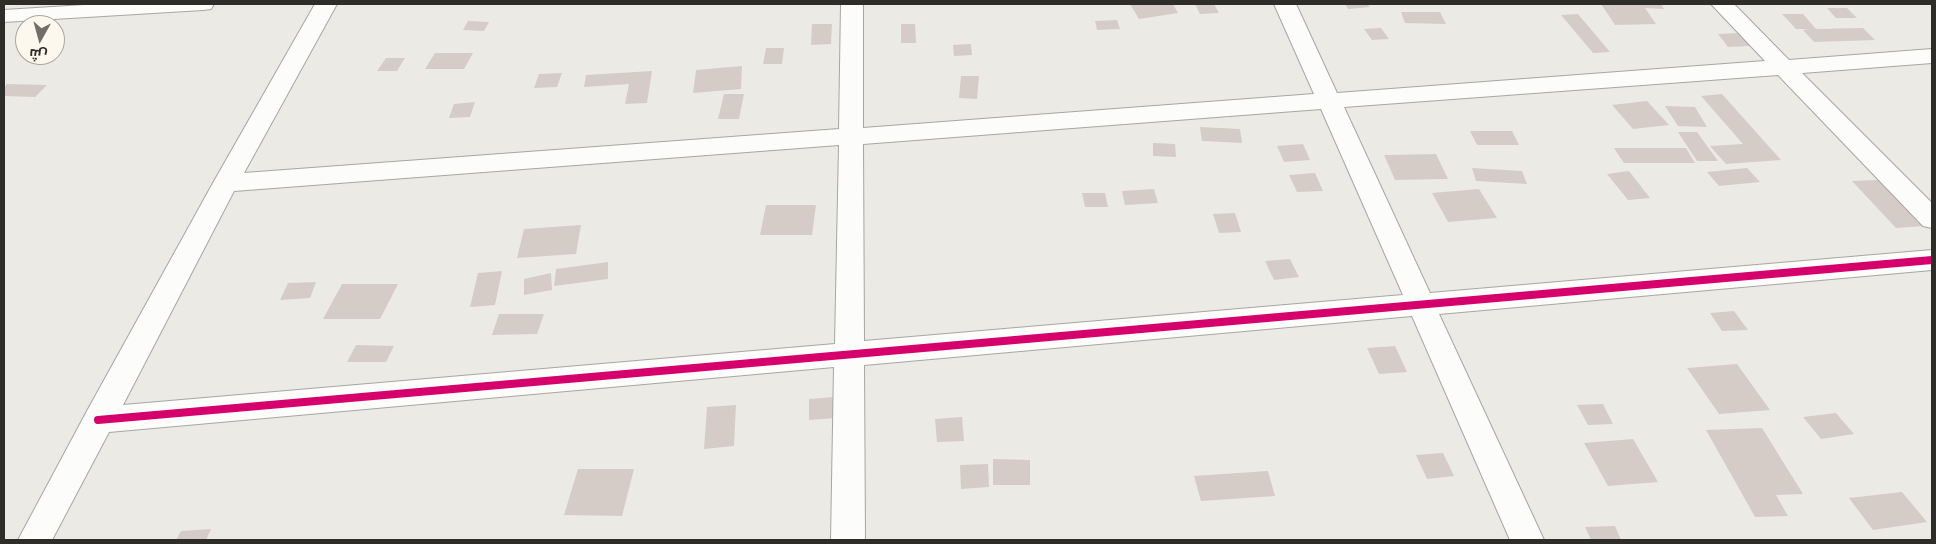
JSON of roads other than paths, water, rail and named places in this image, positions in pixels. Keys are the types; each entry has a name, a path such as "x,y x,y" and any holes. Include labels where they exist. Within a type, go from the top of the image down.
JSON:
{"street":[{"path":"4,16 203,4"},
{"path":"35,540 226,183 326,4"},
{"path":"848,540 852,4"},
{"path":"1284,4 1527,540"},
{"path":"1722,4 1932,218"},
{"path":"226,183 1932,56"},
{"path":"98,420 1932,260"}]}
